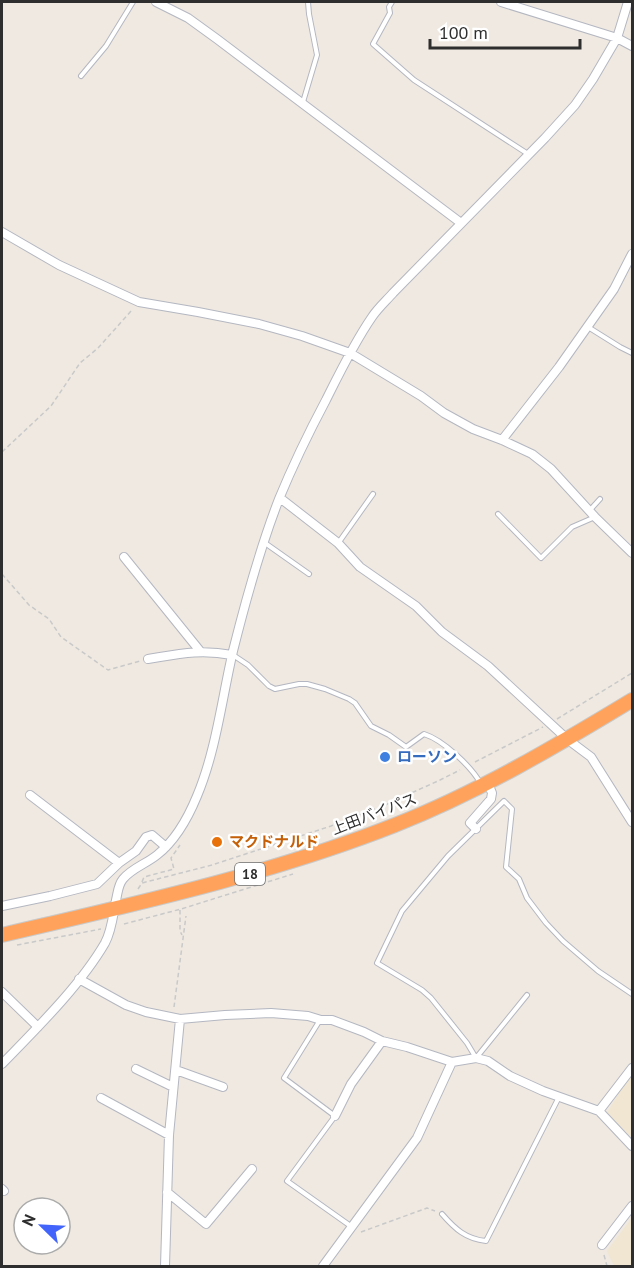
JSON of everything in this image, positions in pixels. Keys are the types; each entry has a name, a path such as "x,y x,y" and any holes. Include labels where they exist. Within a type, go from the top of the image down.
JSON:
{"highway":[{"name":"上田バイパス","path":"2,935 116,904 261,872 397,824 485,785 633,700"}],"street":[{"path":"156,2 188,18 461,223"},
{"path":"501,2 617,38 633,46"},
{"path":"2,1064 38,1028 79,980 104,945 109,934 118,888 123,879 166,847 186,820 201,788 222,707 232,654 264,543 280,498 307,436 350,353 374,315 393,293 575,105 617,38 628,2"},
{"path":"2,232 59,265 139,302 259,324 350,353 444,413 473,429 532,454 551,469 633,553"},
{"path":"502,440 588,326 614,289 633,254"},
{"path":"280,498 338,543 360,567 416,606 442,632 488,666 550,724 591,757 633,822"},
{"path":"124,557 200,651"},
{"path":"148,659 192,651 232,654"},
{"path":"476,829 470,823 491,799 492,793 485,785"},
{"path":"30,795 119,863"},
{"path":"2,906 96,884 136,851 146,837 152,836 166,847"},
{"path":"79,980 126,1005 176,1018 272,1013 308,1016 321,1020 332,1020 382,1041 452,1062 476,1058 488,1061 510,1076 543,1091 599,1111 633,1146"},
{"path":"2,992 38,1028"},
{"path":"165,1266 169,1135 176,1070 176,1018"},
{"path":"335,1116 351,1084 382,1041"},
{"path":"323,1266 417,1138 452,1062"},
{"path":"599,1111 633,1068"},
{"path":"136,1069 173,1087"},
{"path":"176,1070 223,1087"},
{"path":"101,1098 169,1135"},
{"path":"167,1192 206,1224 252,1169"},
{"path":"602,1245 633,1206"}],"lane":[{"path":"81,76 106,46 133,2"},
{"path":"303,103 317,55 308,2"},
{"path":"392,2 389,7 390,13 373,44 414,80 529,154"},
{"path":"588,326 633,353"},
{"path":"338,543 373,494"},
{"path":"589,510 600,499"},
{"path":"498,514 541,558 573,527 596,517"},
{"path":"264,543 309,574"},
{"path":"232,654 248,664 269,686 275,688 307,684 325,688 349,699 371,726 406,747 424,734 432,736 445,745 485,785"},
{"path":"527,995 476,1058 467,1043 431,998 422,990 377,963 402,911 448,856 504,801 512,809 506,867 519,879 527,898 563,941 598,971 633,994"},
{"path":"321,1020 284,1078 335,1116 287,1181 352,1227"},
{"path":"442,1214 460,1232 477,1240 486,1241 559,1097"}],"path":[{"path":"2,452 51,406 81,363 98,348 139,302"},
{"path":"2,573 29,605 49,619 61,637 108,670 148,659"},
{"path":"142,883 212,865 331,826 385,805 550,724 633,673"},
{"path":"116,904 134,895 144,877 174,869 171,858 180,845"},
{"path":"180,910 180,931 183,936"},
{"path":"176,1018 186,916"},
{"path":"13,945 102,929"},
{"path":"352,1227 361,1232 427,1208 442,1214"},
{"path":"602,1245 607,1266"}],"shaded area":[{"path":"632,1074 632,1138 607,1113"},
{"path":"632,1218 632,1266 614,1266 607,1251"}],"place":[{"name":"ローソン","path":"385,757"},
{"name":"マクドナルド","path":"217,842"}]}
